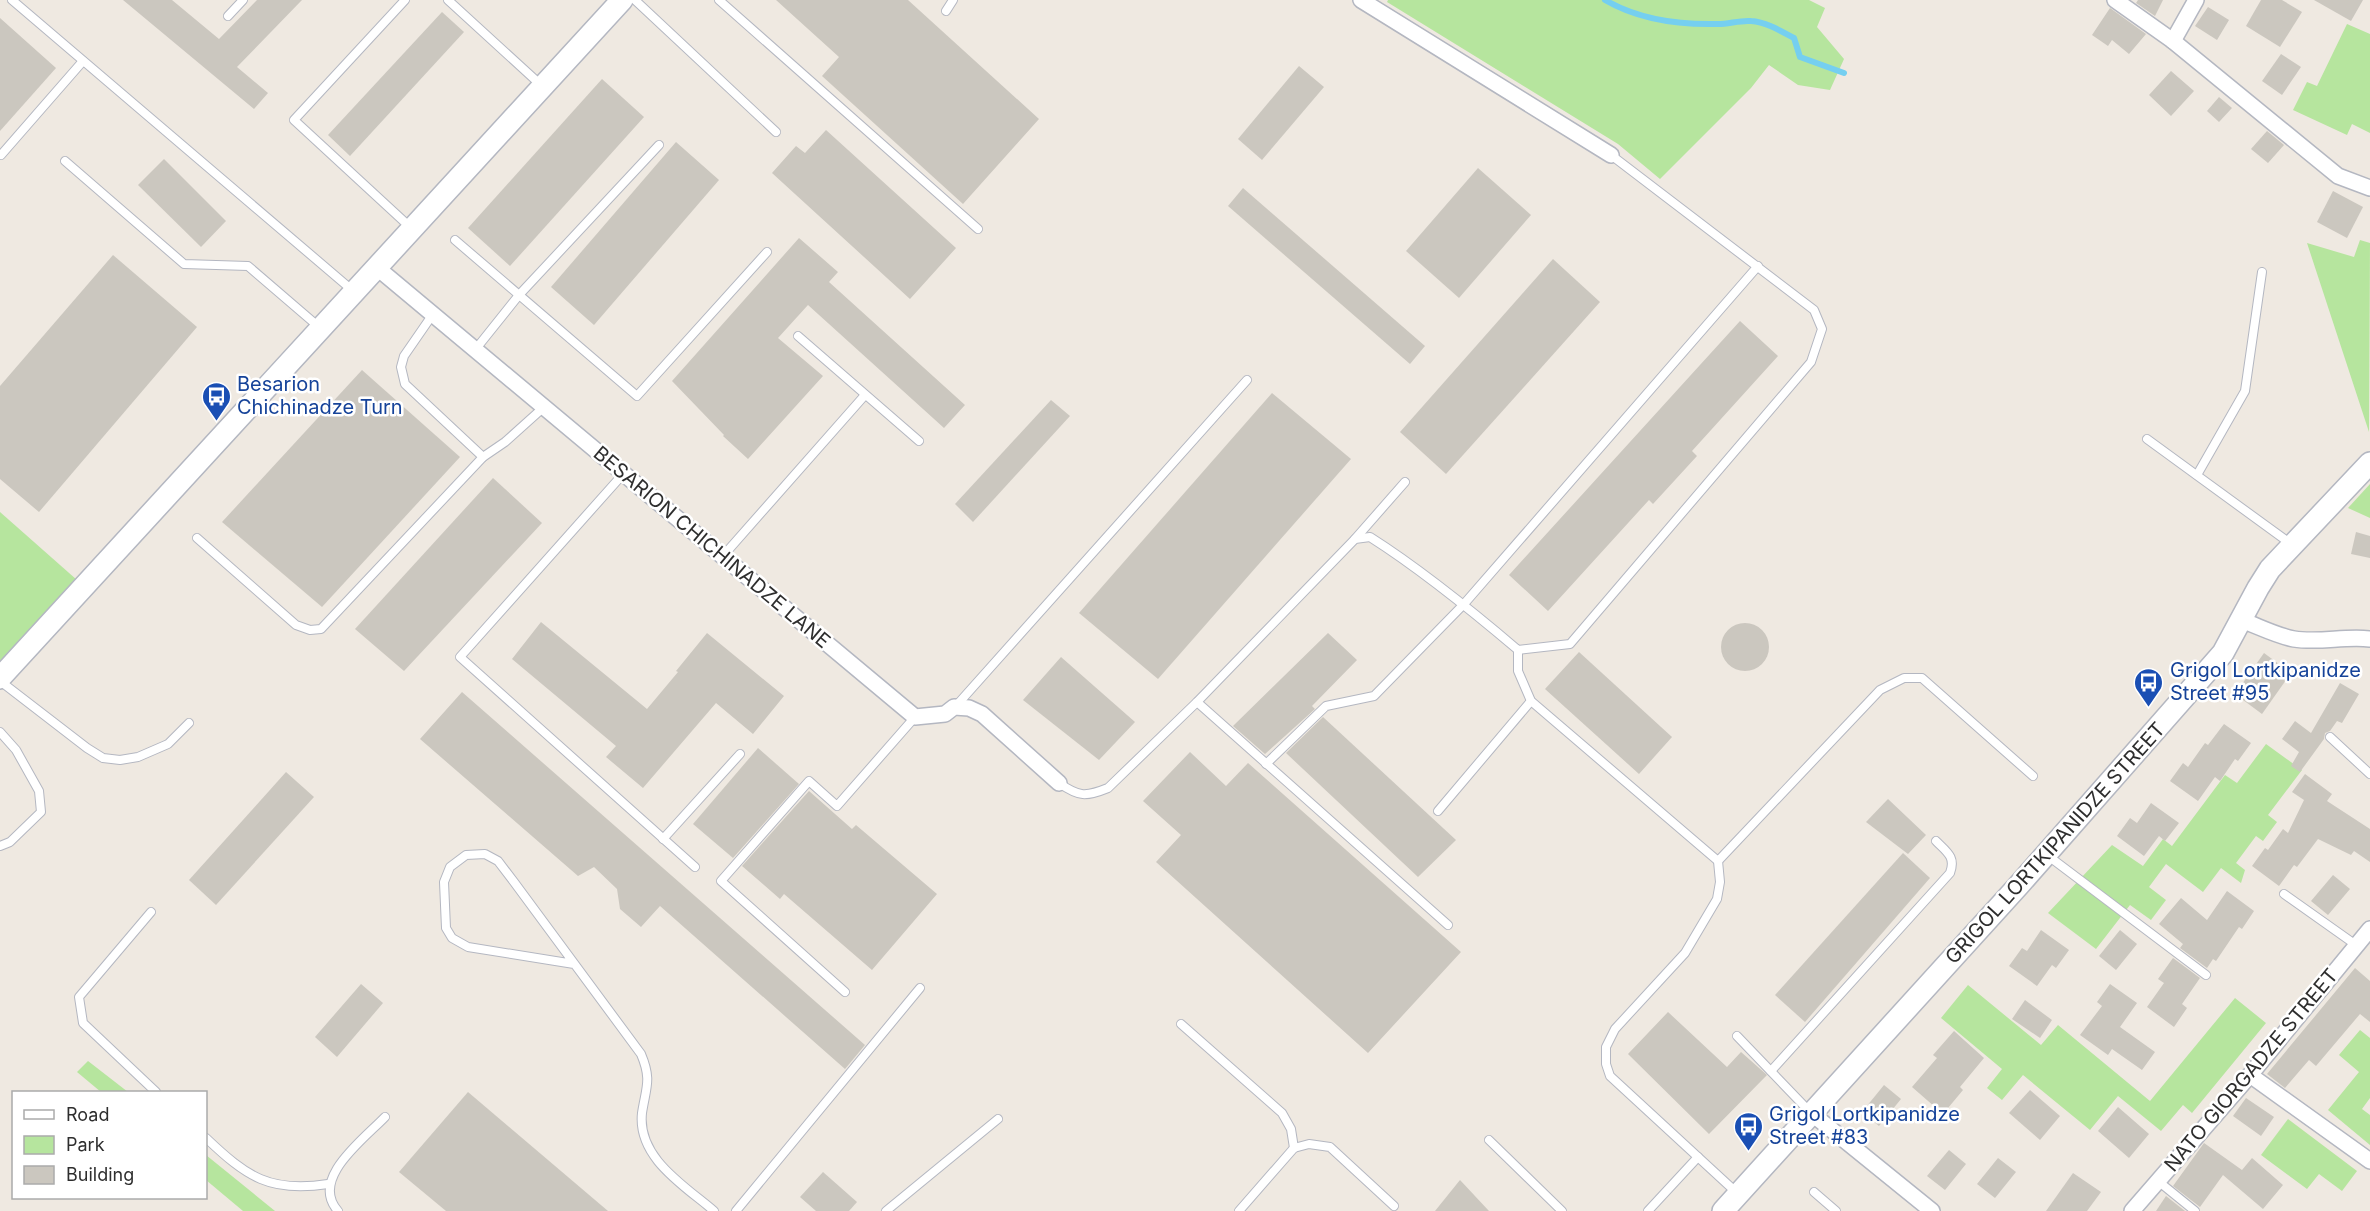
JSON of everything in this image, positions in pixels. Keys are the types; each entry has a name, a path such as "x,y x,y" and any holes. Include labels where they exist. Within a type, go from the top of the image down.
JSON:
{"street":[{"path":"0,679 375,266 622,0"},
{"path":"1361,0 1611,155"},
{"path":"2115,0 2173,41 2338,176 2370,188"},
{"path":"2173,41 2196,0"},
{"name":"BESARION CHICHINADZE LANE","path":"375,266 915,717"},
{"name":"GRIGOL LORTKIPANIDZE STREET","path":"1723,1211 2046,854 2223,653 2270,569 2370,463"},
{"path":"2241,620 2293,639 2351,637 2370,639"},
{"path":"915,717 945,714 954,707 969,708 982,714 1059,783"},
{"name":"NATO GIORGADZE STREET","path":"2132,1211 2250,1076 2370,929"},
{"path":"2250,1076 2370,1161"},
{"path":"1811,1113 1932,1211"}],"lane":[{"path":"12,0 353,291"},
{"path":"228,16 243,0"},
{"path":"405,0 294,120 411,228"},
{"path":"448,0 542,86"},
{"path":"635,0 776,132"},
{"path":"719,0 978,229"},
{"path":"946,11 952,0"},
{"path":"1,155 83,61"},
{"path":"475,350 519,295 659,145"},
{"path":"1355,540 1370,537 1464,604 1518,650 1570,644 1810,362 1821,329 1814,310 1611,155"},
{"path":"65,161 184,264 248,266 320,328"},
{"path":"455,240 637,396 767,252"},
{"path":"1266,764 1326,706 1374,696 1464,604 1758,266"},
{"path":"2197,475 2245,391 2262,272"},
{"path":"432,314 404,356 401,367 405,384 483,457"},
{"path":"798,336 919,441"},
{"path":"954,707 1247,380"},
{"path":"723,556 865,395"},
{"path":"197,538 296,625 310,630 321,629 483,457 506,442 544,407"},
{"path":"2147,439 2293,545"},
{"path":"624,473 460,657 695,867"},
{"path":"1059,783 1073,793 1089,795 1108,788 1197,702 1355,540 1405,482"},
{"path":"1518,650 1518,672 1531,701 1718,861 1720,882 1717,899 1685,953 1615,1029 1606,1047 1606,1064 1610,1076 1738,1194"},
{"path":"1718,861 1880,690 1904,678 1922,678 2033,776"},
{"path":"0,679 87,748 103,758 120,760 138,757 168,744 189,723"},
{"path":"1438,811 1531,701"},
{"path":"1197,702 1448,925"},
{"path":"845,992 721,880 809,781 837,806 915,717"},
{"path":"0,732 16,750 39,791 41,812 10,842 0,846"},
{"path":"2330,737 2370,774"},
{"path":"663,839 740,754"},
{"path":"1771,1071 1950,873 1953,864 1952,856 1936,841"},
{"path":"574,964 468,947 459,943 446,928 444,882 450,867 466,855 485,854 498,861 641,1054 648,1070 648,1087 642,1115 645,1140 651,1152 659,1163 714,1211"},
{"path":"2046,854 2206,975"},
{"path":"2284,894 2356,945"},
{"path":"151,912 79,997 83,1023 155,1091"},
{"path":"736,1211 920,988"},
{"path":"1181,1024 1282,1113 1291,1129 1294,1148"},
{"path":"1737,1035 1811,1113"},
{"path":"338,1211 333,1206 328,1184 338,1165 385,1117"},
{"path":"886,1211 998,1119"},
{"path":"207,1139 254,1178 280,1186 305,1188 328,1184"},
{"path":"1489,1140 1562,1211"},
{"path":"1239,1211 1294,1148 1309,1144 1330,1147 1394,1206"},
{"path":"1648,1211 1698,1157"},
{"path":"2158,1181 2195,1211"},
{"path":"1814,1192 1836,1211"}],"green space":[{"path":"1388,0 1809,0 1825,8 1817,27 1844,59 1830,90 1798,85 1769,65 1751,88 1660,179 1618,144 1387,2"},
{"path":"2347,24 2370,34 2370,133 2352,124 2347,135 2293,110 2307,82 2317,86"},
{"path":"2360,240 2370,243 2369,432 2307,243 2354,257"},
{"path":"2370,484 2370,518 2348,508"},
{"path":"0,512 77,580 0,665"},
{"path":"2266,744 2302,770 2268,815 2277,822 2263,841 2256,836 2236,863 2245,870 2241,883 2221,868 2203,892 2166,864 2149,887 2166,900 2151,920 2130,905 2096,949 2048,913 2112,845 2143,866 2163,839 2172,846 2225,775 2237,783"},
{"path":"1968,985 2041,1045 2058,1025 2150,1101 2235,998 2266,1023 2192,1113 2183,1105 2161,1131 2118,1096 2090,1130 2023,1075 2002,1100 1987,1088 2002,1069 1941,1018"},
{"path":"2360,1030 2370,1038 2370,1098 2362,1109 2370,1115 2370,1145 2328,1110 2359,1072 2339,1055"},
{"path":"88,1061 127,1091 100,1091 77,1072"},
{"path":"2288,1119 2357,1171 2342,1191 2319,1174 2307,1189 2261,1155"},
{"path":"207,1156 275,1211 243,1211 207,1181"}],"building":[{"path":"123,0 172,0 219,39 257,0 302,0 237,67 268,93 254,109"},
{"path":"776,0 908,0 1039,119 963,204 822,76 839,57"},
{"path":"2138,0 2163,0 2155,16 2136,3"},
{"path":"2261,0 2282,0 2302,12 2280,47 2246,26"},
{"path":"2314,0 2363,0 2351,21"},
{"path":"2208,7 2229,20 2217,40 2195,26"},
{"path":"2110,8 2146,34 2129,54 2112,40 2108,46 2092,35"},
{"path":"442,12 464,32 350,156 328,135"},
{"path":"0,18 56,68 0,131"},
{"path":"2281,54 2301,67 2282,95 2262,81"},
{"path":"1299,66 1324,87 1262,160 1238,139"},
{"path":"2171,71 2194,91 2171,116 2149,95"},
{"path":"602,79 644,117 510,266 468,228"},
{"path":"2219,97 2232,108 2219,122 2207,111"},
{"path":"826,130 956,248 910,299 772,173 796,146 805,153"},
{"path":"2267,131 2284,145 2268,163 2251,149"},
{"path":"676,142 719,180 594,325 551,287"},
{"path":"164,159 226,221 201,247 138,185"},
{"path":"1478,168 1531,215 1459,298 1406,251"},
{"path":"1243,188 1425,346 1410,364 1228,206"},
{"path":"2333,191 2363,207 2347,238 2317,222"},
{"path":"799,238 838,272 829,282 965,405 944,428 808,305 778,338 823,376 748,459 723,436 672,381"},
{"path":"113,255 197,327 39,512 0,479 0,386"},
{"path":"1553,259 1600,302 1446,474 1400,432"},
{"path":"1740,321 1778,356 1692,451 1697,456 1653,504 1649,500 1548,611 1509,575"},
{"path":"362,370 460,457 322,607 222,522"},
{"path":"1272,393 1351,459 1158,679 1079,613"},
{"path":"1051,400 1070,416 973,522 955,504"},
{"path":"493,478 542,523 404,671 355,629"},
{"path":"2356,532 2370,536 2370,558 2351,554"},
{"path":"541,622 647,709 707,633 784,696 753,734 716,703 643,788 606,757 616,746 512,659"},
{"path":"1740,623 1750,623 1762,630 1769,642 1769,652 1762,664 1750,671 1740,671 1725,660 1721,652 1721,642 1732,627"},
{"path":"1328,633 1357,660 1312,706 1315,709 1265,754 1233,726"},
{"path":"1579,652 1672,737 1639,774 1545,689"},
{"path":"2264,653 2291,673 2262,714 2235,694"},
{"path":"1061,657 1135,722 1099,760 1023,700"},
{"path":"2340,683 2359,694 2342,723 2337,721 2330,731 2325,733 2324,739 2300,772 2291,766 2299,752 2282,739 2295,721 2311,733"},
{"path":"462,692 865,1045 845,1069 660,906 641,927 620,909 617,889 594,867 578,876 420,739"},
{"path":"1323,717 1456,840 1418,877 1286,753"},
{"path":"2224,724 2251,743 2238,761 2235,759 2220,781 2215,777 2198,801 2170,781 2183,763 2188,767 2205,743 2208,745"},
{"path":"758,748 799,784 733,858 693,824"},
{"path":"1190,752 1226,786 1248,763 1461,952 1368,1053 1156,862 1181,835 1143,801"},
{"path":"286,772 314,797 216,905 189,880"},
{"path":"2305,774 2332,794 2327,801 2370,829 2370,862 2354,851 2351,855 2318,839 2297,867 2294,865 2279,886 2252,866 2265,848 2268,850 2283,829 2288,833 2304,800 2292,792"},
{"path":"809,791 852,829 856,825 937,894 872,970 784,894 780,899 742,866"},
{"path":"1888,799 1926,835 1908,854 1866,822"},
{"path":"2151,803 2179,823 2165,841 2159,836 2144,856 2117,836 2130,818 2137,823"},
{"path":"1903,853 1930,878 1805,1022 1775,995"},
{"path":"2333,875 2350,889 2328,915 2311,901"},
{"path":"2227,891 2254,911 2242,929 2239,927 2216,961 2213,959 2207,968 2180,948 2183,944 2159,924 2181,898 2207,920"},
{"path":"2041,930 2069,950 2056,968 2052,965 2037,986 2009,966 2022,948 2027,951"},
{"path":"2120,930 2137,944 2116,970 2099,956"},
{"path":"2173,958 2200,978 2182,1004 2187,1008 2174,1027 2147,1007 2164,983 2158,979"},
{"path":"2355,968 2370,981 2370,1022 2360,1014 2316,1066 2309,1060 2285,1088 2267,1074"},
{"path":"361,984 383,1003 337,1057 315,1037"},
{"path":"2110,984 2137,1003 2120,1027 2155,1052 2142,1070 2112,1049 2108,1055 2080,1035 2102,1006 2097,1002"},
{"path":"2025,1000 2052,1020 2040,1038 2012,1019"},
{"path":"1668,1012 1727,1067 1741,1052 1767,1075 1709,1134 1628,1054"},
{"path":"1954,1031 1984,1058 1960,1087 1963,1090 1943,1114 1912,1087 1937,1058 1933,1055"},
{"path":"1884,1085 1901,1099 1879,1126 1862,1112"},
{"path":"2030,1090 2060,1116 2040,1140 2009,1113"},
{"path":"468,1092 608,1211 446,1211 399,1172"},
{"path":"2246,1098 2274,1117 2261,1136 2233,1116"},
{"path":"2118,1107 2149,1134 2129,1158 2098,1131"},
{"path":"2204,1143 2242,1170 2252,1158 2283,1185 2263,1209 2223,1175 2200,1207 2173,1186"},
{"path":"1949,1150 1966,1164 1945,1190 1927,1176"},
{"path":"1998,1158 2016,1172 1995,1198 1977,1184"},
{"path":"823,1172 857,1202 849,1211 816,1211 800,1197"},
{"path":"2073,1173 2101,1192 2087,1211 2046,1211"},
{"path":"1460,1180 1489,1211 1435,1211"},
{"path":"2166,1196 2185,1211 2156,1211"}],"waterway":[{"path":"1605,0 1645,17 1660,20 1718,24 1747,21 1762,23 1794,38 1800,57 1844,73"}],"place":[{"name":"Besarion Chichinadze Turn","path":"216,422"},
{"name":"Grigol Lortkipanidze Street #95","path":"2149,708"},
{"name":"Grigol Lortkipanidze Street #83","path":"1748,1152"}]}
